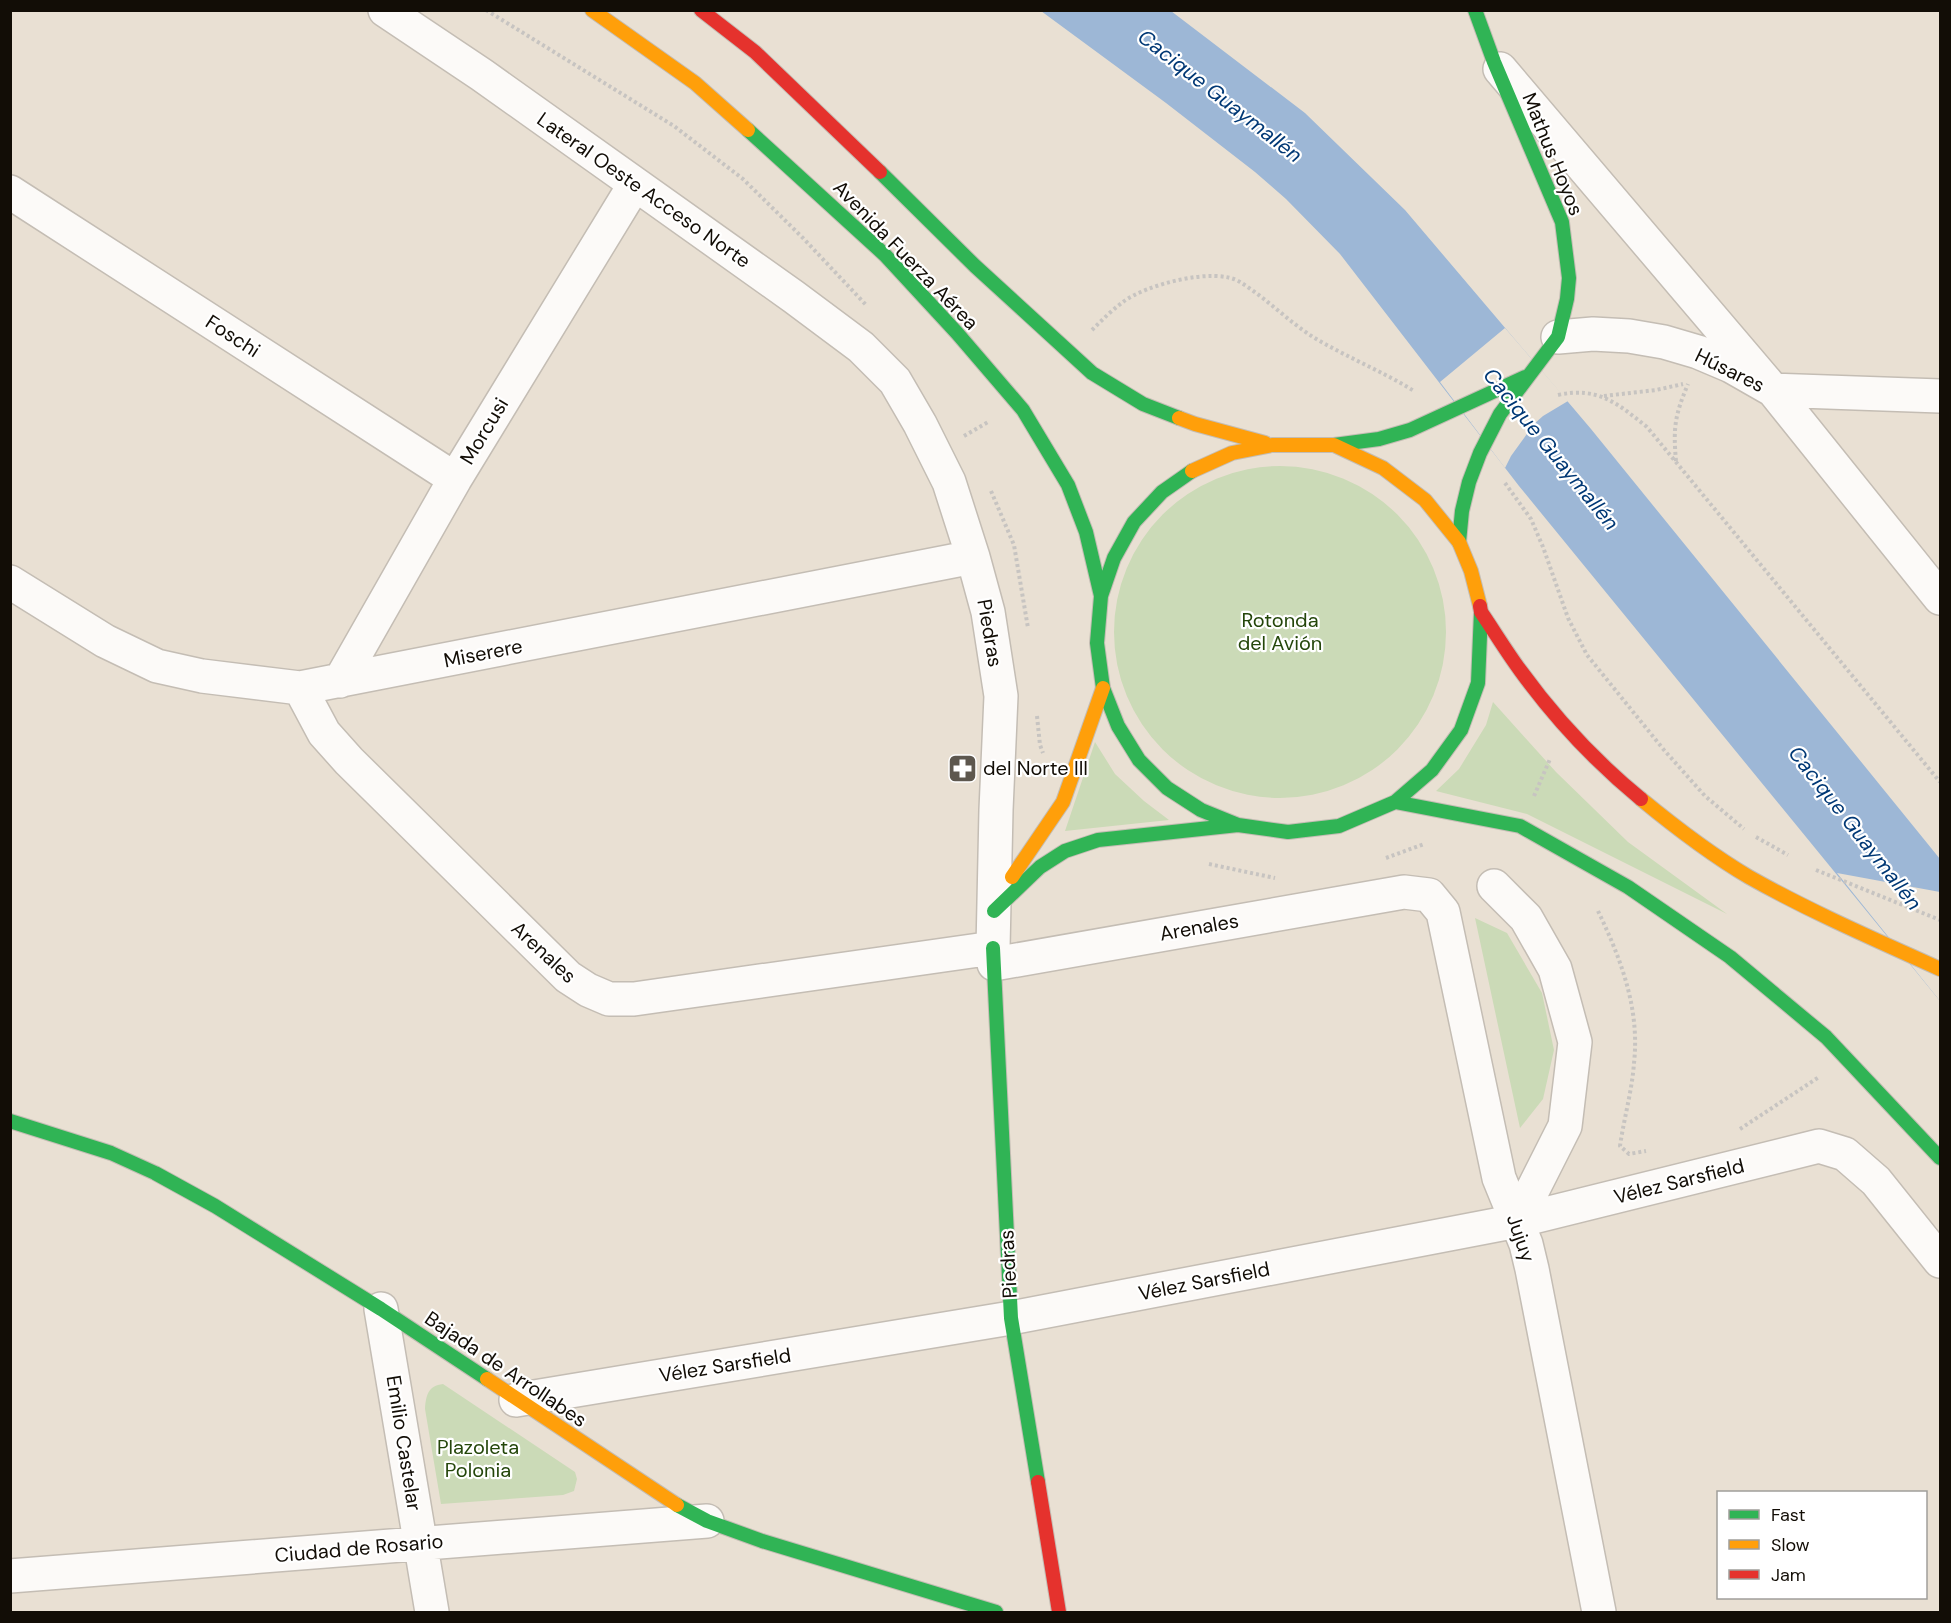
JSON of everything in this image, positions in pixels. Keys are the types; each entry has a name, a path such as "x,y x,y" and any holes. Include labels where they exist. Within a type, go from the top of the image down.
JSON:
{"main road":[{"name":"Avenida Fuerza Aérea","path":"592,10 695,83 791,167 885,255 957,333 1023,410 1068,485 1086,532 1101,596"},
{"name":"Avenida Fuerza Aérea","path":"701,10 755,52 975,266 1092,373 1143,404 1195,424 1272,445"},
{"name":"Mathus Hoyos","path":"1459,542 1462,512 1469,482 1485,442 1500,414 1558,337 1567,299 1569,278 1568,251 1562,222 1494,62 1476,10"},
{"name":"Mathus Hoyos","path":"1272,445 1334,445 1392,436 1420,426 1527,377"},
{"path":"1238,825 1201,810 1167,789 1139,760 1118,726 1103,688 1097,643 1101,596 1114,558 1134,522 1162,492 1195,469 1232,453 1272,445"},
{"path":"993,907 1040,867 1065,851 1098,840 1238,825 1288,832 1339,826 1395,802 1432,770 1461,730 1478,684 1481,612 1471,571 1459,542 1425,500 1383,468 1334,445"},
{"path":"1481,612 1520,671 1565,726 1620,782 1682,833 1748,876 1818,913 1941,969"},
{"path":"993,907 1063,802 1103,688"},
{"path":"1395,802 1520,826 1628,887 1730,957 1826,1037 1941,1158"},
{"name":"Piedras","path":"994,956 1011,1318 1059,1612"},
{"name":"Bajada de Arrollabes","path":"10,1121 111,1153 155,1173 215,1206 381,1309 675,1504 707,1521 762,1541 996,1612"}],"street":[{"name":"Lateral Oeste Acceso Norte","path":"386,10 482,75 794,297 861,347 895,381"},
{"path":"1494,62 1773,390 1941,598"},
{"name":"Morcusi","path":"340,681 455,479 635,184"},
{"name":"Foschi","path":"10,192 455,479"},
{"name":"Húsares","path":"1558,337 1593,334 1652,340 1698,352 1731,366 1773,390 1941,396"},
{"name":"Piedras","path":"895,381 949,482 988,612 1001,696 993,907 994,956"},
{"name":"Miserere","path":"10,582 105,641 157,666 202,676 300,688 973,557"},
{"name":"Arenales","path":"300,688 324,733 349,761 568,977 588,990 609,999 634,999 994,956 1404,892"},
{"path":"1494,885 1526,918 1555,969 1575,1042 1565,1126 1517,1221"},
{"name":"Jujuy","path":"1404,892 1429,895 1443,912 1499,1179 1526,1244 1532,1269 1599,1612"},
{"name":"Vélez Sarsfield","path":"516,1400 1011,1318 1517,1221 1818,1146 1845,1154 1876,1181 1941,1261"},
{"name":"Emilio Castelar","path":"381,1309 432,1612"},
{"name":"Ciudad de Rosario","path":"10,1576 707,1521"}],"path":[{"path":"486,10 674,126 743,179 803,238 871,311"},
{"path":"1603,396 1656,390 1688,383 1731,366"},
{"path":"1677,462 1674,437 1677,411 1688,383"},
{"path":"1561,394 1592,393 1603,396 1647,427 1941,782"},
{"path":"960,430 963,437"},
{"path":"991,490 1014,545 1029,633"},
{"path":"1037,711 1040,745 1048,766 1066,792"},
{"path":"1520,826 1565,726"},
{"path":"1378,861 1431,841"},
{"path":"1203,863 1280,879"},
{"path":"1845,882 1941,920"},
{"path":"1606,915 1597,910 1627,980 1635,1026 1635,1063 1620,1146 1629,1154 1651,1150"},
{"path":"1730,1135 1820,1077 1812,1070"}],"green space":[{"name":"Rotonda del Avión","path":"1264,466 1296,466 1328,473 1358,485 1386,503 1409,526 1434,568 1446,616 1443,664 1434,696 1409,738 1386,761 1358,779 1328,791 1296,798 1264,798 1232,791 1202,779 1174,761 1151,738 1133,710 1121,680 1114,648 1114,616 1121,584 1133,554 1151,526 1174,503 1202,485 1232,473"},
{"path":"1493,702 1556,772 1628,842 1727,914 1527,814 1436,791 1459,769 1486,725"},
{"path":"1095,742 1115,774 1169,820 1065,831"},
{"path":"1475,918 1507,933 1542,993 1554,1050 1543,1099 1520,1128"},
{"name":"Plazoleta Polonia","path":"443,1384 575,1472 577,1479 574,1491 563,1495 441,1504 425,1409 426,1399 431,1389"}],"water":[{"name":"Cacique Guaymallén","path":"1041,11 1171,11 1305,113 1405,210 1591,429 1940,859 1940,1001 1519,486 1340,254 1286,199 1255,172"}],"pier":[{"path":"1505,328 1568,401 1534,424 1505,468 1440,382"},
{"path":"1837,873 1940,892 1940,1001"}],"traffic: fast":[{"path":"1459,542 1462,511 1469,482 1480,453 1500,414 1558,337 1567,299 1569,278 1562,222 1494,62 1475,10"},
{"path":"748,130 885,255 957,333 1023,410 1068,485 1086,532 1101,596"},
{"path":"880,172 975,266 1092,373 1143,404 1179,418"},
{"path":"1334,445 1379,439 1410,430 1525,377"},
{"path":"1192,471 1162,492 1134,522 1114,558 1101,596 1097,643 1103,688 1118,726 1139,760 1167,788 1201,810 1238,825 1288,832 1339,826 1395,802 1432,770 1461,730 1478,683 1481,612"},
{"path":"1395,802 1520,826 1628,887 1730,957 1826,1037 1940,1158"},
{"path":"994,911 1040,867 1065,851 1098,840 1238,825"},
{"path":"993,948 1011,1318 1038,1482"},
{"path":"10,1121 111,1153 155,1173 215,1206 381,1309 487,1379"},
{"path":"677,1505 707,1521 762,1541 996,1612"}],"traffic: slow":[{"path":"592,10 695,83 748,130"},
{"path":"1179,418 1265,443"},
{"path":"1192,471 1232,453 1272,445 1334,445 1383,468 1425,500 1459,542 1471,571 1480,606"},
{"path":"1012,877 1063,802 1103,688"},
{"path":"1641,799 1693,840 1749,877 1820,914 1940,969"},
{"path":"487,1379 677,1505"}],"traffic: jam":[{"path":"701,10 755,52 880,172"},
{"path":"1480,606 1481,612 1510,656 1547,705 1576,738 1641,799"},
{"path":"1038,1482 1059,1612"}],"place":[{"name":"del Norte III","path":"962,768"}]}
